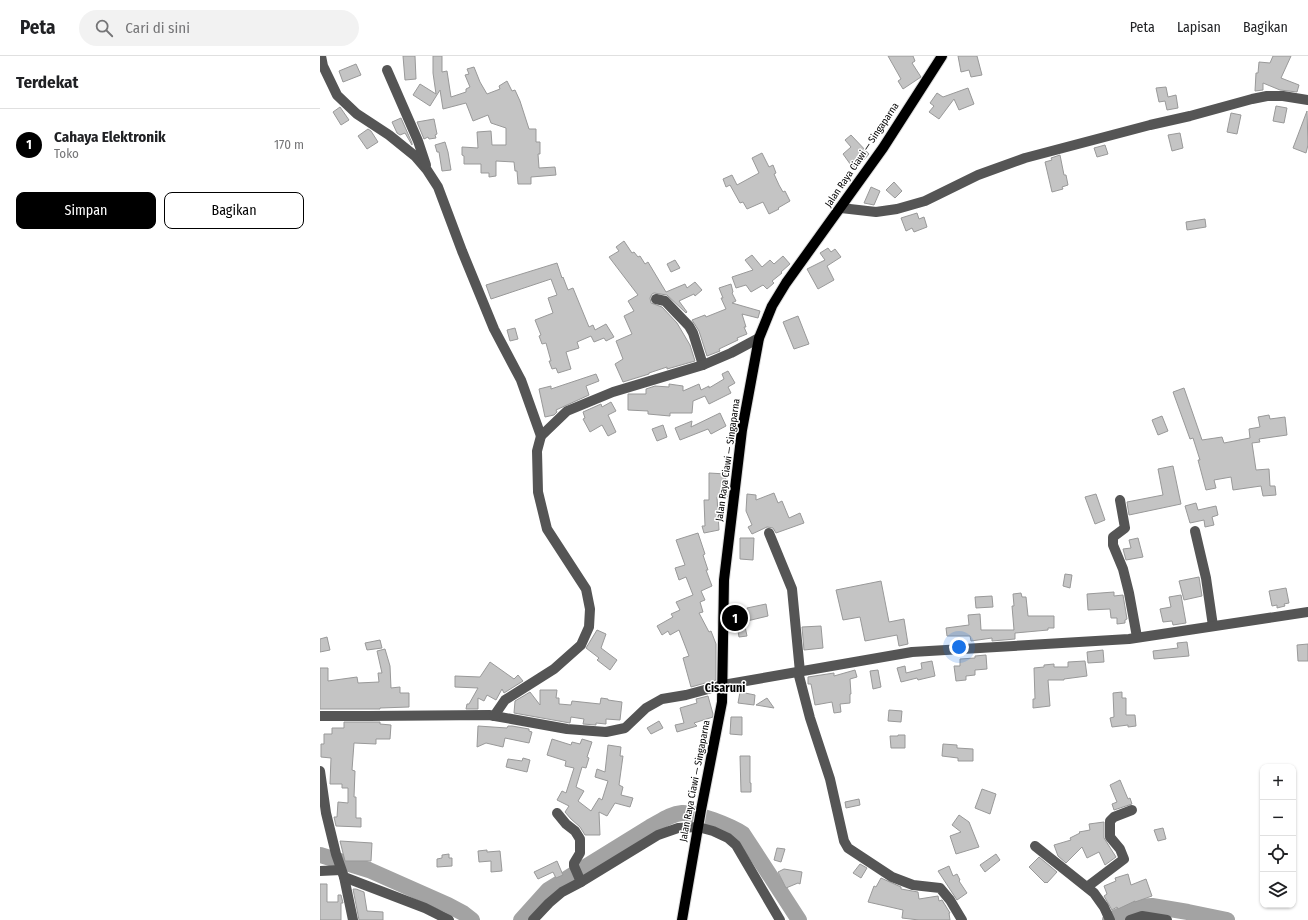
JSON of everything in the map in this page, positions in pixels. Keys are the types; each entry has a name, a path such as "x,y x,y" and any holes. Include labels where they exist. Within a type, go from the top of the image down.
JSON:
{"main road":[{"name":"Jalan Raya Ciawi — Singaparna","path":"682,920 722,702 724,580 742,430 759,338 772,306 786,283 884,148 942,56"}],"street":[{"path":"320,56 323,66 337,95 357,114 389,134 415,156 427,170 438,187 494,329 521,380 541,436"},
{"path":"387,70 418,141 427,170"},
{"path":"841,208 876,212 897,209 925,201 978,175 1025,158 1252,99 1267,96 1283,96 1308,100"},
{"path":"656,299 665,301 689,326 693,333 703,365"},
{"path":"494,716 505,700 554,669 581,645 589,627 590,608 586,589 547,529 538,492 537,451 541,436 567,411 613,392 703,365 731,353 759,338"},
{"path":"1120,500 1125,528 1113,537 1113,544 1123,569 1136,637"},
{"path":"769,532 792,589 799,672 810,718 830,779 844,841 848,848 892,877 913,885 940,888 950,900 962,920"},
{"path":"1195,532 1206,578 1213,626"},
{"path":"320,716 494,716 567,729 606,732 625,728 646,708 662,699 686,695 723,685 912,652 980,647 1094,642 1308,612"},
{"path":"320,771 326,813 353,920"},
{"path":"1087,887 1124,859 1120,849 1110,837 1110,821 1114,817 1132,810"},
{"path":"557,813 566,824 575,831 580,839 580,853 574,862 578,874"},
{"path":"533,920 578,874 658,835 678,828 699,825 728,838 736,845 780,920"},
{"path":"1035,846 1094,893 1108,916"},
{"path":"320,871 341,871 400,900 414,904 449,920"},
{"path":"1132,920 1142,916 1167,920"}],"building":[{"path":"403,56 415,56 416,79 405,80"},
{"path":"433,56 442,56 442,72 447,71 451,97 466,92 466,89 470,87 465,75 469,74 467,69 474,67 487,94 500,89 499,86 507,81 512,91 515,90 529,129 536,129 536,142 540,142 540,154 538,154 539,168 555,167 556,175 531,177 531,184 518,184 517,171 515,171 514,162 496,161 496,176 489,177 489,173 481,173 481,164 464,164 462,147 478,148 477,132 491,131 492,145 506,145 506,128 491,123 488,115 473,121 466,103 443,109 440,90 430,106 413,95 420,84 436,94 433,73"},
{"path":"888,56 913,56 915,61 912,63 921,77 903,89 898,81 901,79"},
{"path":"958,56 977,56 982,75 971,77 969,70 961,72"},
{"path":"1273,56 1291,56 1281,78 1299,85 1297,92 1280,90 1263,83 1263,90 1255,91 1256,73 1258,73 1259,62 1270,63"},
{"path":"356,64 361,75 343,82 339,71"},
{"path":"1166,87 1168,97 1176,95 1178,108 1167,110 1165,101 1159,102 1156,88"},
{"path":"968,88 974,104 959,110 954,99 939,119 929,112 934,106 930,103 937,93 943,97"},
{"path":"1276,106 1287,108 1284,123 1273,121"},
{"path":"340,107 349,120 341,125 333,112"},
{"path":"1307,111 1308,145 1306,153 1293,148"},
{"path":"1231,113 1241,115 1237,134 1227,132"},
{"path":"401,118 412,145 405,133 400,135 397,133 392,122"},
{"path":"434,119 437,134 435,135 436,138 429,139 428,137 424,139 417,122"},
{"path":"368,129 378,142 367,149 358,136"},
{"path":"1180,133 1183,148 1172,151 1168,135"},
{"path":"851,135 869,154 861,163 853,168 843,154 851,147 845,140"},
{"path":"445,142 451,170 442,171 439,152 437,152 435,145"},
{"path":"1105,145 1108,154 1097,157 1094,148"},
{"path":"762,153 769,167 773,165 776,173 774,174 779,185 783,192 785,191 790,201 769,214 763,202 747,209 743,202 740,203 730,185 726,187 723,179 732,175 737,185 759,173 752,158"},
{"path":"1060,155 1064,175 1066,175 1068,185 1062,187 1063,189 1052,192 1045,162"},
{"path":"894,182 902,191 895,198 886,190"},
{"path":"871,187 880,191 874,205 864,203"},
{"path":"917,213 919,219 924,217 927,227 914,232 912,228 906,231 901,218"},
{"path":"1205,219 1206,227 1187,230 1186,222"},
{"path":"624,241 632,253 634,252 638,257 640,256 645,264 648,262 666,292 685,284 687,288 695,282 702,290 695,296 694,294 679,301 687,312 686,313 667,295 654,293 650,298 651,303 662,307 677,323 690,345 695,361 667,369 667,367 623,382 615,364 623,359 616,341 632,334 624,316 634,311 628,301 638,295 609,257 619,251 616,247"},
{"path":"828,248 831,252 835,249 841,257 827,266 834,280 818,289 807,269 825,260 820,253"},
{"path":"752,255 762,267 770,260 774,264 783,256 790,264 772,281 774,283 767,289 763,285 751,292 746,285 736,288 732,277 753,270 745,260"},
{"path":"675,260 680,268 671,272 667,264"},
{"path":"557,263 568,290 573,288 589,327 593,325 595,330 606,324 614,337 606,341 604,338 594,342 591,336 577,342 579,348 566,352 571,369 558,373 556,368 552,369 546,343 542,344 539,336 541,335 535,320 553,313 548,298 557,295 551,279 491,299 486,285"},
{"path":"731,284 732,293 736,301 732,303 760,311 758,318 742,314 746,327 744,327 747,334 719,349 720,351 707,356 699,331 692,320 705,315 706,317 726,309 721,298 723,298 719,288"},
{"path":"798,316 809,344 794,349 783,322"},
{"path":"515,328 518,339 510,341 507,330"},
{"path":"728,371 735,383 728,387 731,393 709,404 705,396 693,401 692,413 670,413 670,416 648,414 648,411 628,410 628,394 646,394 646,389 655,386 669,387 669,384 683,386 683,391 699,384 701,390 709,386 709,388 724,379 722,374"},
{"path":"596,374 599,381 586,386 589,395 556,410 557,412 554,415 545,417 539,389 551,386 551,389"},
{"path":"1184,388 1202,440 1222,437 1224,443 1250,438 1249,429 1260,427 1258,417 1269,415 1270,419 1285,417 1287,435 1259,439 1260,442 1252,443 1256,470 1269,469 1270,486 1275,486 1276,495 1263,496 1261,486 1233,490 1231,477 1214,480 1216,488 1206,490 1198,460 1200,460 1193,438 1190,439 1173,392"},
{"path":"611,402 616,411 608,415 616,432 608,436 602,425 590,432 583,419 585,418 583,412 601,404 602,407"},
{"path":"720,413 726,426 711,434 708,429 680,440 675,428 692,421 691,427"},
{"path":"1162,416 1168,431 1158,435 1152,420"},
{"path":"663,425 667,437 657,441 652,429"},
{"path":"1173,466 1181,504 1129,515 1127,502 1163,495 1158,469"},
{"path":"709,473 726,474 725,489 727,489 727,497 717,497 719,530 704,533 702,526 705,526 704,500 709,500"},
{"path":"774,493 778,503 782,501 789,518 800,513 804,523 776,533 773,528 767,527 752,534 748,527 752,525 746,511 747,494 756,495 756,500"},
{"path":"1096,494 1105,520 1095,524 1085,497"},
{"path":"1196,503 1198,510 1216,506 1218,515 1212,517 1214,525 1205,527 1204,520 1190,523 1185,506"},
{"path":"698,533 705,554 703,555 708,570 706,570 712,586 701,591 705,600 700,602 703,612 699,613 709,632 711,631 716,644 716,680 691,687 683,658 689,656 679,630 670,635 668,631 662,635 657,626 673,617 671,614 680,610 676,602 693,595 686,577 679,580 675,568 685,565 676,540"},
{"path":"740,538 754,538 753,560 740,559"},
{"path":"1138,538 1143,557 1126,560 1123,549 1131,548 1129,540"},
{"path":"1065,574 1072,575 1070,588 1063,586"},
{"path":"1199,577 1202,596 1184,600 1179,581"},
{"path":"881,581 889,622 904,619 908,644 899,646 897,635 865,641 860,617 843,620 836,590"},
{"path":"1286,588 1289,603 1284,604 1285,606 1277,608 1277,605 1272,606 1269,591"},
{"path":"1114,592 1114,596 1123,595 1127,619 1125,620 1125,623 1117,624 1117,618 1111,618 1110,609 1088,610 1087,594"},
{"path":"1021,593 1022,597 1026,597 1028,616 1054,616 1054,628 1048,628 1048,630 1015,633 1015,639 992,641 992,638 971,641 970,636 947,636 946,628 969,625 968,615 980,614 981,630 1014,630 1012,606 1014,606 1013,594"},
{"path":"1181,595 1186,623 1173,625 1172,621 1163,622 1160,609 1171,607 1169,597"},
{"path":"992,596 993,607 976,608 975,597"},
{"path":"766,604 768,616 747,621 745,612 747,612 747,608"},
{"path":"743,617 747,636 739,637 733,619"},
{"path":"821,626 823,648 804,650 802,627"},
{"path":"597,630 606,634 601,648 617,660 610,670 597,660 599,658 586,648"},
{"path":"327,637 330,650 320,652 320,639"},
{"path":"380,640 382,648 367,650 365,643"},
{"path":"1187,642 1189,656 1154,659 1153,651 1178,648 1177,643"},
{"path":"1308,644 1308,661 1298,661 1297,645"},
{"path":"385,649 390,666 391,688 400,687 400,693 409,693 409,707 380,709 320,709 320,668 328,668 328,681 357,677 358,683 379,682 378,673 382,673 377,651"},
{"path":"1103,650 1104,662 1088,663 1087,652"},
{"path":"986,655 987,669 975,670 975,675 966,676 966,680 956,681 954,666 960,666 960,659 975,658 975,656"},
{"path":"932,661 935,676 901,682 897,668 905,666 906,673 922,669 921,663"},
{"path":"1085,661 1087,676 1064,680 1048,680 1050,706 1033,708 1033,699 1035,699 1034,668 1054,664 1054,667 1068,667 1068,662"},
{"path":"490,662 514,679 518,675 523,681 504,693 502,689 496,700 487,695 484,701 478,698 478,709 466,709 467,704 469,704 478,688 455,687 455,676 480,677"},
{"path":"855,670 857,677 850,679 850,703 840,704 841,712 834,713 832,702 815,705 811,684 808,684 808,677 834,673 834,676"},
{"path":"878,670 881,687 873,689 870,671"},
{"path":"540,690 557,690 556,698 559,698 559,704 571,705 572,701 600,704 601,698 622,702 620,720 606,719 606,724 596,723 596,725 583,724 584,719 571,717 570,723 514,713 515,701 530,692 540,705"},
{"path":"740,692 755,695 754,705 738,703"},
{"path":"1122,692 1122,698 1126,698 1126,715 1135,715 1136,726 1128,727 1128,725 1112,727 1110,718 1114,717 1113,693"},
{"path":"708,696 713,717 694,723 697,726 677,732 675,725 684,723 680,708 697,703 696,699"},
{"path":"767,698 774,708 756,705"},
{"path":"889,710 902,711 901,722 888,721"},
{"path":"731,717 742,717 742,735 730,734"},
{"path":"659,721 663,728 651,734 647,728"},
{"path":"344,722 380,722 380,724 391,725 390,739 376,739 376,744 354,743 352,770 355,771 354,797 356,797 356,818 361,818 361,827 336,826 334,817 337,817 338,802 348,803 348,788 342,788 342,784 330,784 331,758 321,757 321,744 324,744 324,734 332,734 332,728 344,728"},
{"path":"478,726 507,728 508,726 512,726 529,729 529,731 532,732 529,743 505,738 503,747 486,743 477,747"},
{"path":"905,735 905,748 891,748 890,736"},
{"path":"552,739 571,745 572,742 580,744 582,739 592,742 587,757 589,758 586,768 582,767 576,787 584,791 578,801 591,811 599,798 602,800 608,781 595,777 597,769 605,772 608,745 621,747 620,756 623,756 619,785 623,787 621,795 633,798 630,807 615,803 607,816 599,812 600,835 585,835 580,827 565,812 569,806 557,800 562,791 566,793 574,768 565,766 566,761 547,755"},
{"path":"943,744 957,745 957,748 973,749 973,761 958,761 958,758 942,756"},
{"path":"740,756 750,756 751,792 741,792"},
{"path":"523,758 530,760 527,772 506,767 508,759 522,761"},
{"path":"1120,780 1128,799 1130,798 1132,804 1114,810 1112,804 1117,802 1110,785"},
{"path":"982,789 996,794 990,814 975,808"},
{"path":"859,799 860,805 846,808 845,802"},
{"path":"959,815 969,822 979,847 956,854 950,836 961,832 952,825"},
{"path":"1104,822 1104,838 1116,857 1105,865 1099,852 1087,858 1082,847 1066,863 1058,856 1054,845 1071,840 1070,838 1080,833 1079,832 1090,830 1089,824"},
{"path":"1163,828 1166,839 1158,841 1154,830"},
{"path":"340,841 372,843 371,861 345,861"},
{"path":"777,848 785,849 781,862 774,860"},
{"path":"487,850 487,852 500,851 502,871 491,872 491,861 479,862 478,851"},
{"path":"449,854 449,858 452,858 452,866 437,867 437,859 442,858 442,855"},
{"path":"996,854 1000,860 985,872 980,865"},
{"path":"1039,857 1057,872 1047,883 1045,883 1029,867"},
{"path":"557,861 563,875 556,878 553,872 538,879 534,872"},
{"path":"860,864 867,868 861,878 853,873"},
{"path":"949,866 953,876 957,874 960,880 959,881 967,893 957,900 938,871"},
{"path":"784,869 802,872 800,884 798,883 786,888 778,872"},
{"path":"1128,874 1131,885 1146,879 1152,896 1112,910 1104,896 1107,894 1104,886 1116,881 1115,878"},
{"path":"881,878 901,887 901,889 918,892 919,899 938,896 939,901 942,900 950,913 950,920 919,920 902,918 903,910 868,902 874,886 876,887"},
{"path":"320,884 327,884 327,902 338,902 338,895 341,895 343,903 341,903 341,920 320,920"},
{"path":"353,889 364,892 367,911 383,912 383,920 359,920"}],"waterway":[{"path":"521,920 548,890 650,827 669,817 682,813 688,813 713,820 743,834 799,920"},
{"path":"320,855 369,870 448,905 472,920"},
{"path":"1110,920 1138,907 1152,906 1227,920"}],"place":[{"name":"Cahaya Elektronik","path":"735,618"}],"district":[{"name":"Cisaruni","path":"725,688"}]}
